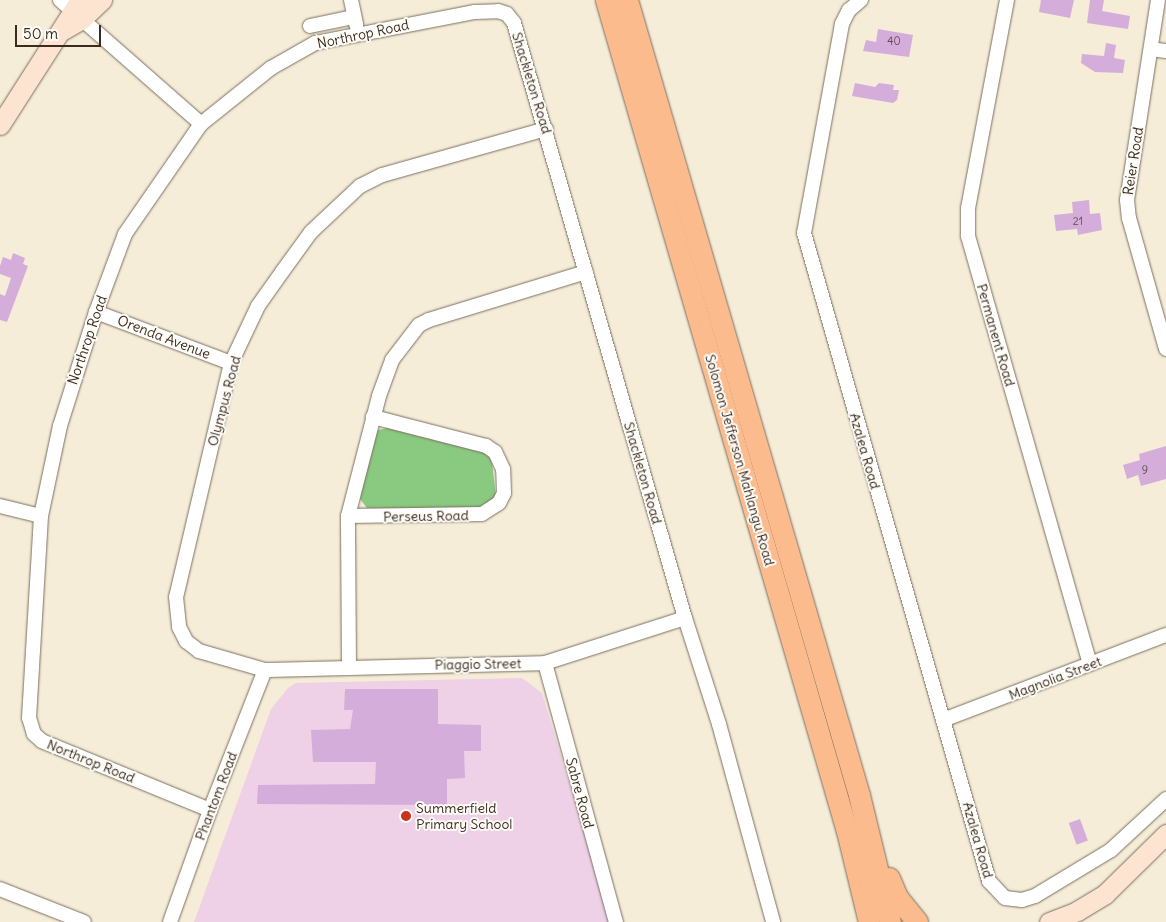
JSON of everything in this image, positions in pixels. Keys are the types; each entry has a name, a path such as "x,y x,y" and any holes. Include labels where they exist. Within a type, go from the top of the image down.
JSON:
{"main road":[{"name":"Solomon Jefferson Mahlangu Road","path":"606,0 847,831 869,922"},
{"name":"Solomon Jefferson Mahlangu Road","path":"627,0 869,829 890,922"},
{"path":"869,829 897,897 917,922"}],"street":[{"path":"73,7 102,0"},
{"path":"350,0 358,34"},
{"name":"Permanent Road","path":"1007,0 968,208 968,236 1090,664"},
{"name":"Reier Road","path":"1158,0 1127,208 1166,349"},
{"name":"Azalea Road","path":"859,1 842,24 804,233 919,646 943,720 985,872 999,895 1012,899 1029,898 1062,882 1112,850 1166,798"},
{"path":"1,122 63,30 73,7"},
{"path":"73,7 201,124"},
{"name":"Northrop Road","path":"210,810 42,741 34,734 28,710 42,516 60,426 96,312 125,234 201,124 271,68 300,50 315,43 358,34 489,11 507,14 514,23"},
{"path":"310,26 354,17"},
{"name":"Shackleton Road","path":"514,23 685,618 719,724 773,922"},
{"path":"1151,49 1166,51"},
{"name":"Olympus Road","path":"265,670 199,651 186,641 176,612 176,597 231,363 258,306 311,232 349,194 382,175 546,129"},
{"path":"349,667 348,516 373,417 392,360 420,325 439,315 586,272"},
{"name":"Orenda Avenue","path":"96,312 231,363"},
{"name":"Perseus Road","path":"348,516 482,514 499,503 504,493 503,469 495,452 486,446 373,417"},
{"path":"0,506 42,516"},
{"name":"Piaggio Street","path":"265,670 545,663 685,618"},
{"name":"Magnolia Street","path":"943,720 1166,634"},
{"name":"Sabre Road","path":"545,663 616,922"},
{"name":"Phantom Road","path":"170,922 210,810 265,670"},
{"path":"1049,922 1077,911 1105,894 1166,834"},
{"path":"0,889 84,922"}],"shaded area":[{"name":"Summerfield Primary School","path":"522,678 542,693 611,922 194,922 271,709 288,688 296,683"}],"green space":[{"path":"392,427 486,453 492,462 496,497 483,507 473,508 367,508 360,499 373,436 378,430"}],"building":[{"path":"1041,0 1074,0 1070,18 1039,12"},
{"path":"1090,0 1104,0 1102,11 1130,16 1128,29 1087,23"},
{"path":"878,29 913,35 909,57 863,51 866,40 876,42"},
{"path":"1106,43 1116,45 1114,58 1125,60 1123,73 1095,72 1081,63 1082,54 1104,56"},
{"path":"855,83 875,87 879,83 894,85 893,90 899,90 897,100 893,103 852,96"},
{"path":"1089,200 1090,214 1100,213 1102,230 1078,235 1077,229 1056,231 1054,215 1073,213 1072,202"},
{"path":"13,253 25,258 23,264 28,266 7,322 0,320 0,294 5,296 11,278 0,274 0,266 3,257 11,260"},
{"path":"1166,446 1166,479 1141,486 1138,475 1127,479 1123,465 1140,460 1139,454"},
{"path":"345,689 438,689 438,724 481,725 481,751 464,751 465,778 447,779 447,805 257,804 258,785 375,784 376,762 313,762 311,730 350,729 353,710 344,710"},
{"path":"1080,819 1088,841 1077,845 1069,823"}],"place":[{"name":"Summerfield Primary School","path":"406,816"}]}
